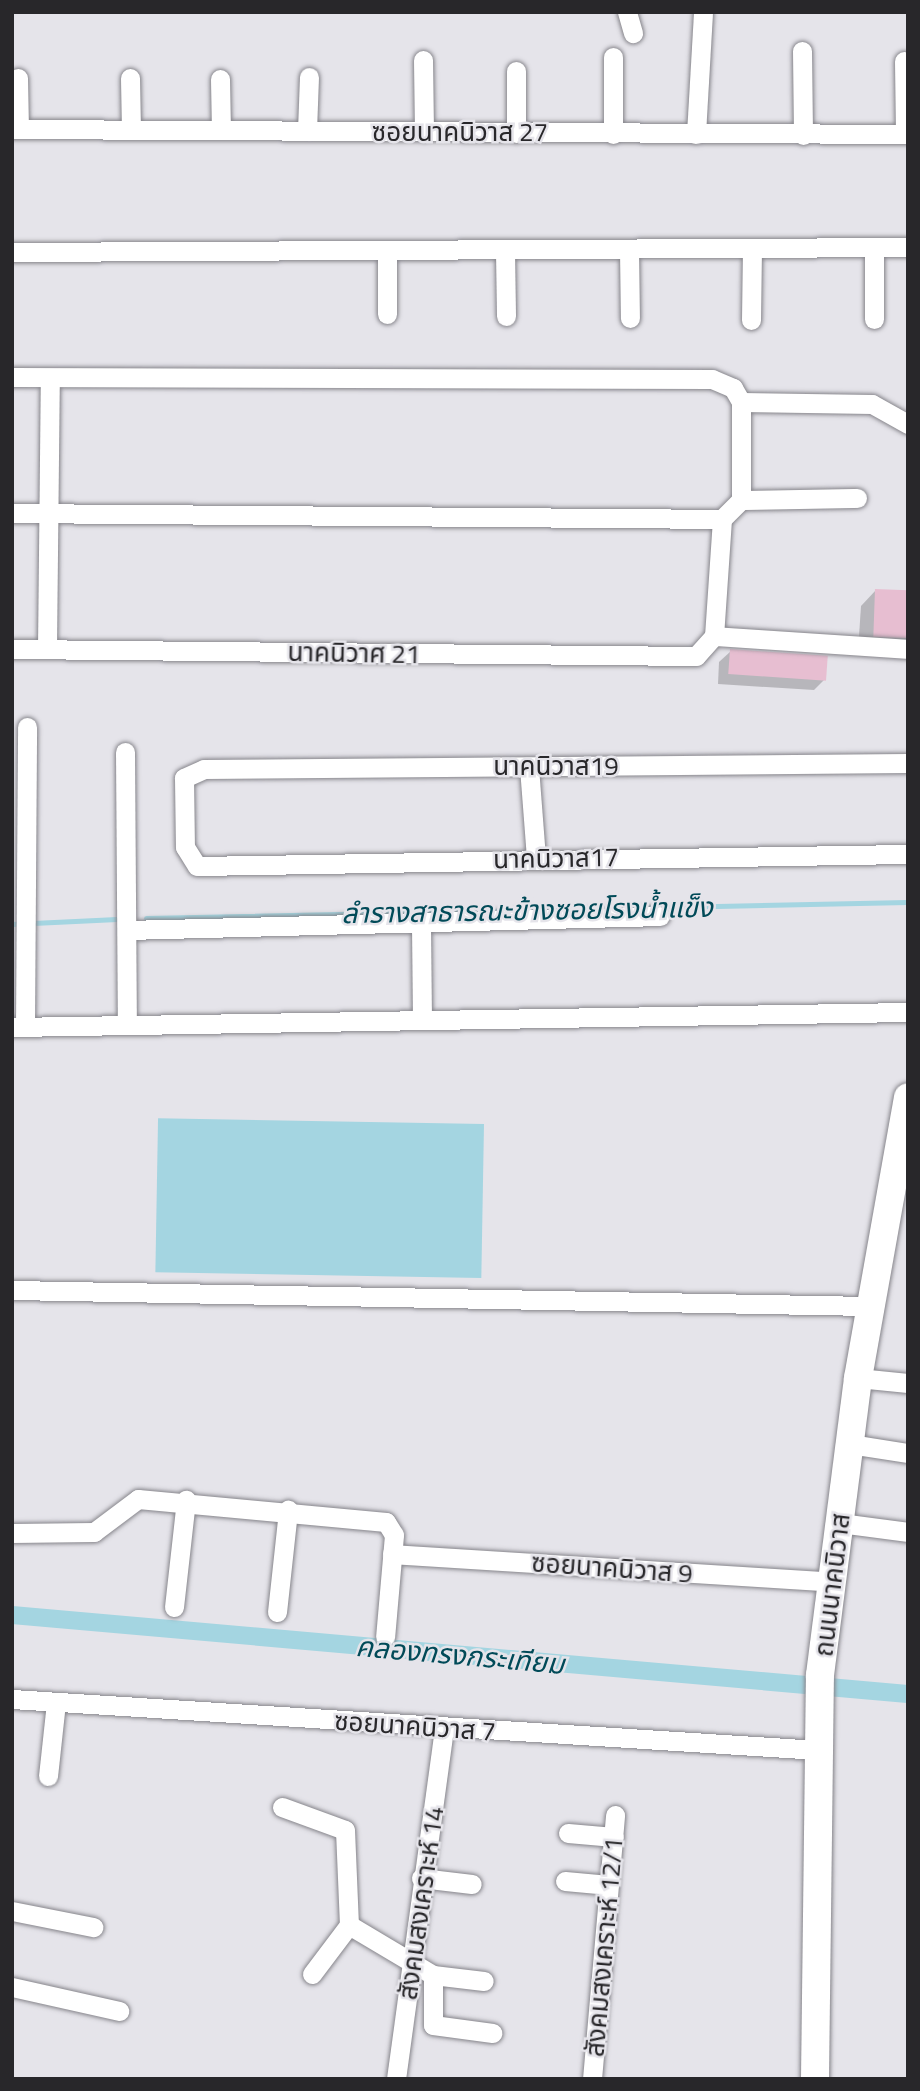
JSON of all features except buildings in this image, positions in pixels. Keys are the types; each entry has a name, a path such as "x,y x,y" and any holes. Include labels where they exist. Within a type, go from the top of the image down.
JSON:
{"main road":[{"name":"ถนนนาคนิวาส","path":"815,2079 820,1685 858,1377 870,1306 901,1167 908,1097"}],"street":[{"path":"626,12 633,33"},
{"path":"696,134 703,12"},
{"path":"802,51 803,135"},
{"path":"613,57 613,134"},
{"path":"423,60 424,132"},
{"path":"904,61 906,134"},
{"path":"516,71 516,133"},
{"path":"307,131 309,77"},
{"path":"15,129 18,78"},
{"path":"130,78 131,129"},
{"path":"220,79 221,130"},
{"name":"ซอยนาคนิวาส 27","path":"15,129 906,134"},
{"path":"874,247 874,319"},
{"path":"12,252 908,247"},
{"path":"751,320 752,249"},
{"path":"629,250 630,318"},
{"path":"505,251 506,316"},
{"path":"387,252 387,314"},
{"path":"12,377 712,379 733,388 741,402 741,500"},
{"path":"47,649 50,378"},
{"path":"741,402 872,404 908,424"},
{"path":"857,498 741,500 722,519 715,636 908,649"},
{"path":"12,513 722,519"},
{"name":"นาคนิวาศ 21","path":"12,649 696,656 715,636"},
{"path":"27,727 26,923 19,1027 422,1018 908,1012"},
{"path":"125,752 127,1024"},
{"name":"นาคนิวาส19","path":"204,866 191,863 185,847 184,778 204,769 908,763"},
{"path":"529,767 536,858"},
{"name":"นาคนิวาส17","path":"204,866 536,858 908,854"},
{"path":"127,930 421,925 660,916"},
{"path":"421,925 422,1018"},
{"path":"12,1290 870,1306"},
{"path":"858,1377 908,1383"},
{"path":"850,1444 908,1453"},
{"path":"174,1607 186,1500"},
{"path":"12,1533 94,1532 130,1501 186,1500 386,1522 394,1535 386,1637"},
{"path":"277,1612 288,1510"},
{"path":"839,1523 908,1532"},
{"name":"ซอยนาคนิวาส 9","path":"392,1554 832,1582"},
{"name":"ซอยนาคนิวาส 7","path":"12,1699 818,1750"},
{"path":"48,1776 56,1702"},
{"name":"สังคมสงเคราะห์ 14","path":"396,2079 421,1878 444,1728"},
{"path":"282,1807 345,1830 349,1925 312,1974"},
{"name":"สังคมสงเคราะห์ 12/1","path":"592,2079 615,1815"},
{"path":"568,1833 614,1837"},
{"path":"421,1878 472,1884"},
{"path":"565,1881 609,1885"},
{"path":"12,1911 93,1927"},
{"path":"349,1925 433,1975 484,1981"},
{"path":"433,1975 433,2025 492,2033"},
{"path":"12,1987 119,2011"}],"water":[{"path":"158,1118 484,1124 481,1278 155,1272"}],"waterway":[{"name":"ลำรางสาธารณะข้างซอยโรงน้ำแข็ง","path":"146,918 908,902"},
{"name":"ลำรางสาธารณะข้างซอยโรงน้ำแข็ง","path":"12,924 117,919"},
{"name":"คลองทรงกระเทียม","path":"12,1615 908,1694"}]}
